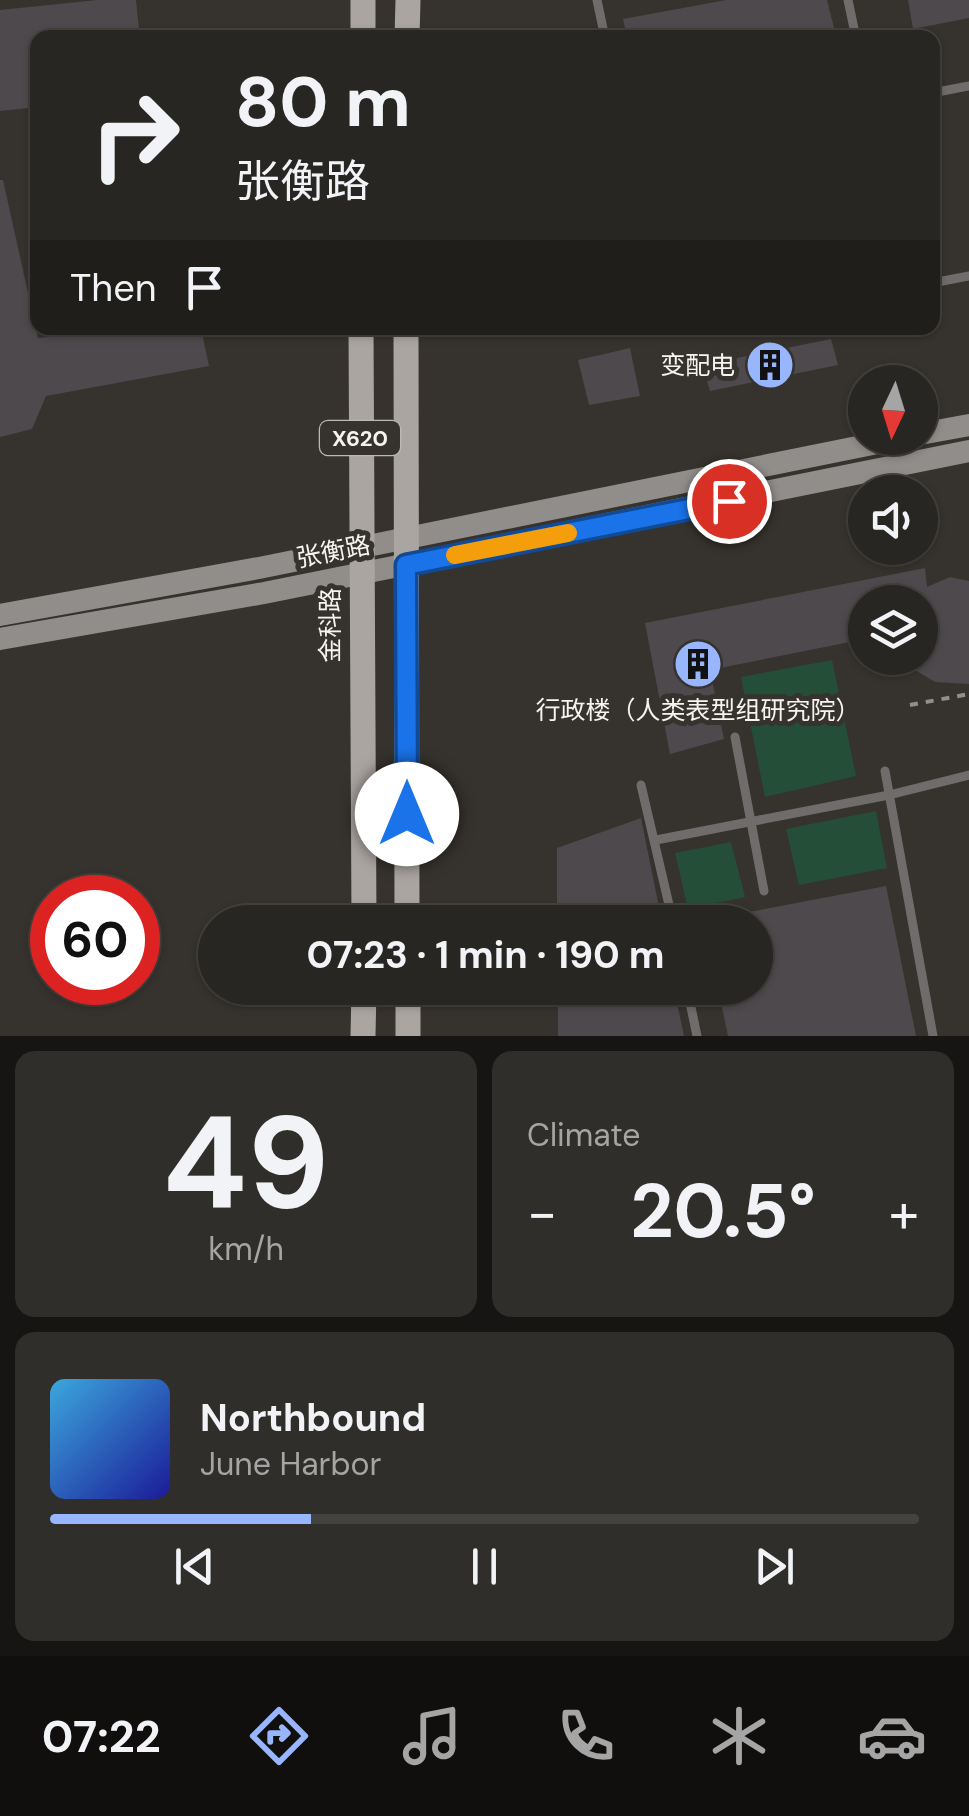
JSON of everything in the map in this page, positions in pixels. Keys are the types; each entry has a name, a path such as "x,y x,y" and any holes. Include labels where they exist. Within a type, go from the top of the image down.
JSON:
{"main road":[{"path":"362,30 363,2"},
{"path":"408,2 408,30"},
{"name":"金科路","path":"361,335 364,905"},
{"name":"X620","path":"406,335 407,905"},
{"path":"938,431 969,425"},
{"name":"张衡路","path":"406,552 848,450"},
{"name":"张衡路","path":"0,639 406,552 969,451"},
{"name":"张衡路","path":"0,615 360,561"},
{"path":"363,1036 364,1005"},
{"path":"408,1005 408,1036"}],"lane":[{"path":"597,0 604,30"},
{"path":"848,0 854,30"},
{"path":"940,91 969,86"},
{"path":"940,281 969,276"},
{"path":"735,737 764,890"},
{"path":"885,770 933,1036"},
{"path":"656,840 889,795 969,775"},
{"path":"641,785 669,905"},
{"path":"691,1005 697,1036"}],"path":[{"path":"910,705 969,694"}],"green space":[{"path":"832,660 856,776 765,797 741,677"},
{"path":"876,811 887,868 799,885 786,829"},
{"path":"731,842 745,897 687,905 675,853"}],"building":[{"path":"136,0 139,30 30,30 30,108 0,111 0,10"},
{"path":"726,0 827,0 834,30 625,30 623,19"},
{"path":"908,0 969,0 969,18 913,29"},
{"path":"3,180 30,302 30,335 202,335 209,366 46,396 32,429 0,437"},
{"name":"变配电","path":"831,339 838,365 710,391 702,365"},
{"path":"630,348 640,396 589,405 578,360"},
{"name":"行政楼（人类表型组研究院）","path":"925,568 927,585 848,585 848,642 710,670 724,739 670,754 645,623"},
{"name":"行政楼（人类表型组研究院）","path":"950,577 969,581 969,684 935,682 923,675 938,675 938,585 932,585"},
{"path":"641,818 659,905 557,905 557,848"},
{"path":"886,886 916,1036 728,1036 722,1005 773,1005 773,907"},
{"path":"558,1005 678,1005 684,1036 558,1036"}],"slow traffic":[{"path":"455,555 568,533"}],"place":[{"name":"变配电","path":"770,365"},
{"name":"行政楼（人类表型组研究院）","path":"698,664"}],"route":[{"path":"407,814 406,565 729,501"}]}
